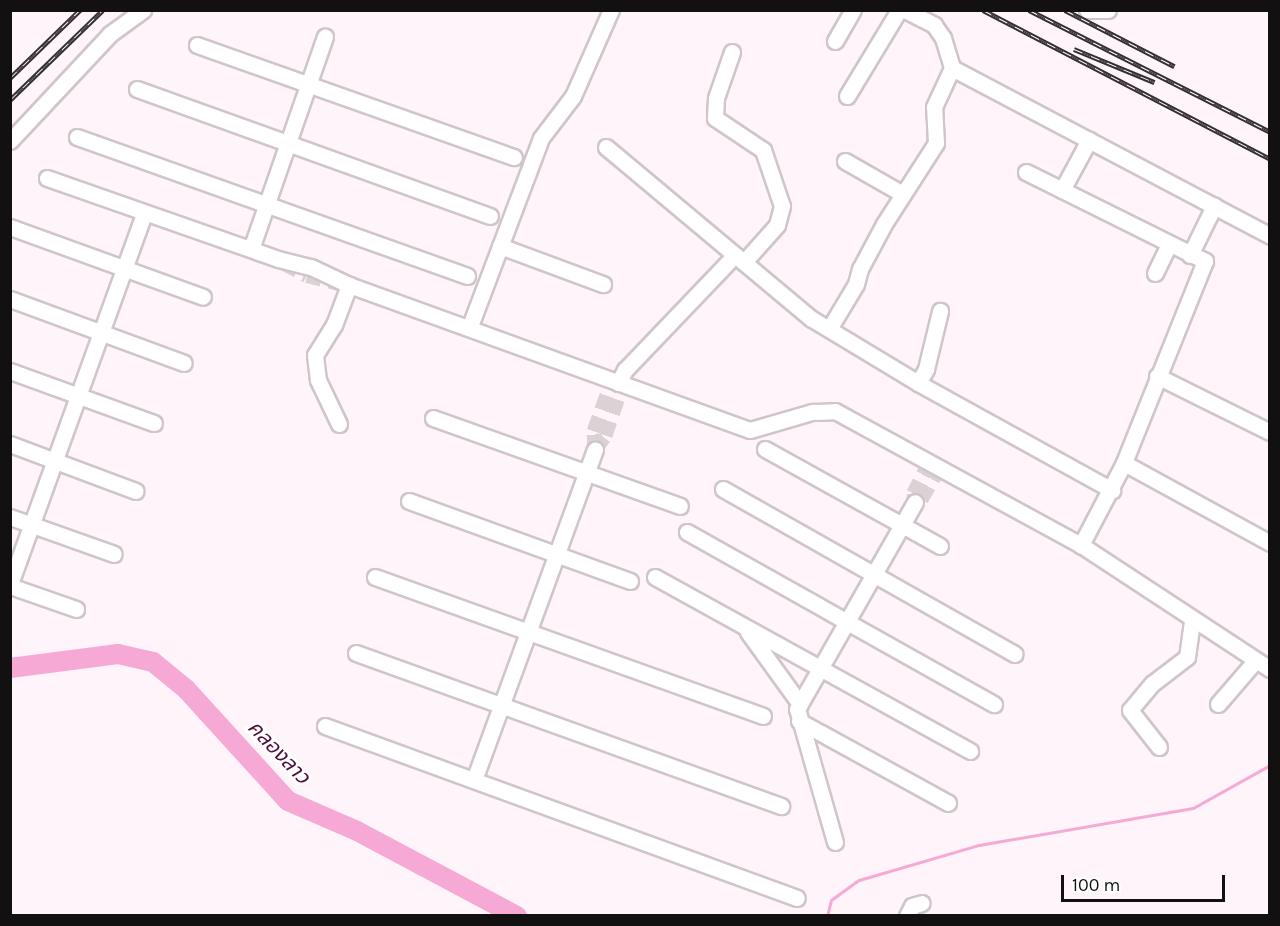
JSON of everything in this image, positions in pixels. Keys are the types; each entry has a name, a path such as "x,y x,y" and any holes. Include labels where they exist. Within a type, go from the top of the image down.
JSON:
{"street":[{"path":"10,141 110,34 143,10"},
{"path":"470,326 541,138 573,96 611,10"},
{"path":"836,41 853,10"},
{"path":"847,96 899,10"},
{"path":"829,329 901,193 936,143 934,107 952,68 943,38 934,25 904,10"},
{"path":"1087,10 1108,10"},
{"path":"251,249 326,37"},
{"path":"198,45 514,157"},
{"path":"618,383 625,370 777,225 782,206 763,150 715,118 716,98 732,52"},
{"path":"952,68 1269,236"},
{"path":"138,89 490,216"},
{"path":"77,136 266,206 467,276"},
{"path":"1062,190 1089,140"},
{"path":"606,147 829,329 918,383 1112,490"},
{"path":"845,161 901,193"},
{"path":"1026,172 1205,261 1124,463 1112,490 1081,545"},
{"path":"47,178 278,260 311,267 349,285 470,326 618,383 750,430 812,412 835,411 1081,545 1269,669"},
{"path":"1190,255 1214,206"},
{"path":"76,609 10,585 144,213"},
{"path":"10,227 203,297"},
{"path":"1155,273 1169,244"},
{"path":"500,246 603,284"},
{"path":"339,424 318,380 315,356 334,325 349,285"},
{"path":"10,299 184,363"},
{"path":"918,383 927,369 940,311"},
{"path":"10,371 79,394 154,423"},
{"path":"1157,376 1269,432"},
{"path":"433,418 680,506"},
{"path":"10,444 136,491"},
{"path":"474,780 595,449"},
{"path":"765,449 940,546"},
{"path":"1124,463 1269,543"},
{"path":"723,489 1015,654"},
{"path":"409,501 630,581"},
{"path":"835,842 805,734 798,720 800,704 915,502"},
{"path":"10,517 114,554"},
{"path":"687,532 994,704"},
{"path":"375,577 763,716"},
{"path":"655,577 970,751"},
{"path":"1159,747 1130,710 1153,683 1187,657 1192,620"},
{"path":"745,627 800,704"},
{"path":"356,653 781,806"},
{"path":"1218,704 1255,661"},
{"path":"798,720 948,803"},
{"path":"325,726 797,898"},
{"path":"907,915 912,906 922,903"}],"waterway":[{"name":"คลองลาว","path":"10,668 118,654 153,662 186,689 288,801 357,831 517,916"},
{"path":"827,916 831,900 859,880 979,845 1193,808 1270,765"}],"tunnel":[{"path":"284,263 307,275 343,284"},
{"path":"595,449 594,431 612,381"},
{"path":"595,449 605,435 622,385"},
{"path":"930,461 914,493 915,502 921,499 940,466"}],"railway":[{"path":"10,78 80,10"},
{"path":"10,100 103,10"},
{"path":"983,10 1270,159"},
{"path":"1029,10 1270,132"},
{"path":"1065,10 1174,66"},
{"path":"1074,49 1154,82"}]}
